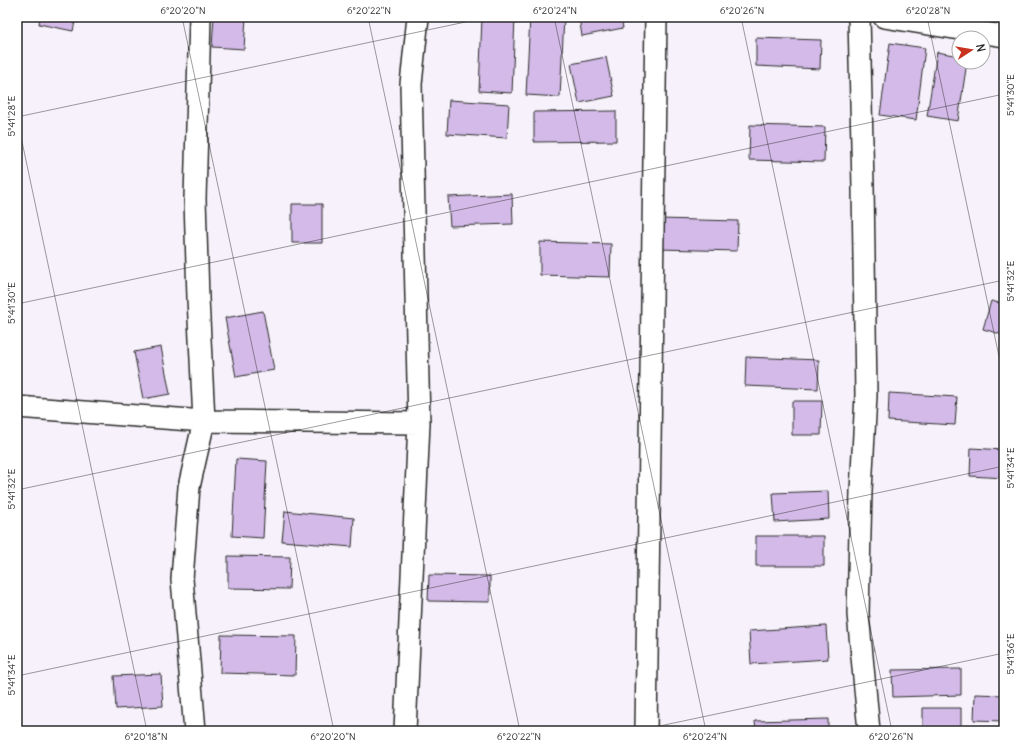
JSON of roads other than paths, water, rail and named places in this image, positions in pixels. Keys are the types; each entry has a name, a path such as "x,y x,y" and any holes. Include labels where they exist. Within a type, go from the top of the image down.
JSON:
{"street":[{"path":"195,731 182,579 189,487 204,420 195,199 200,17"},
{"path":"405,731 419,423 411,84 418,17"},
{"path":"646,731 656,17"},
{"path":"859,17 866,395 861,491 858,614 869,731"},
{"path":"884,17 1004,36"},
{"path":"17,407 204,420 419,423"}]}
